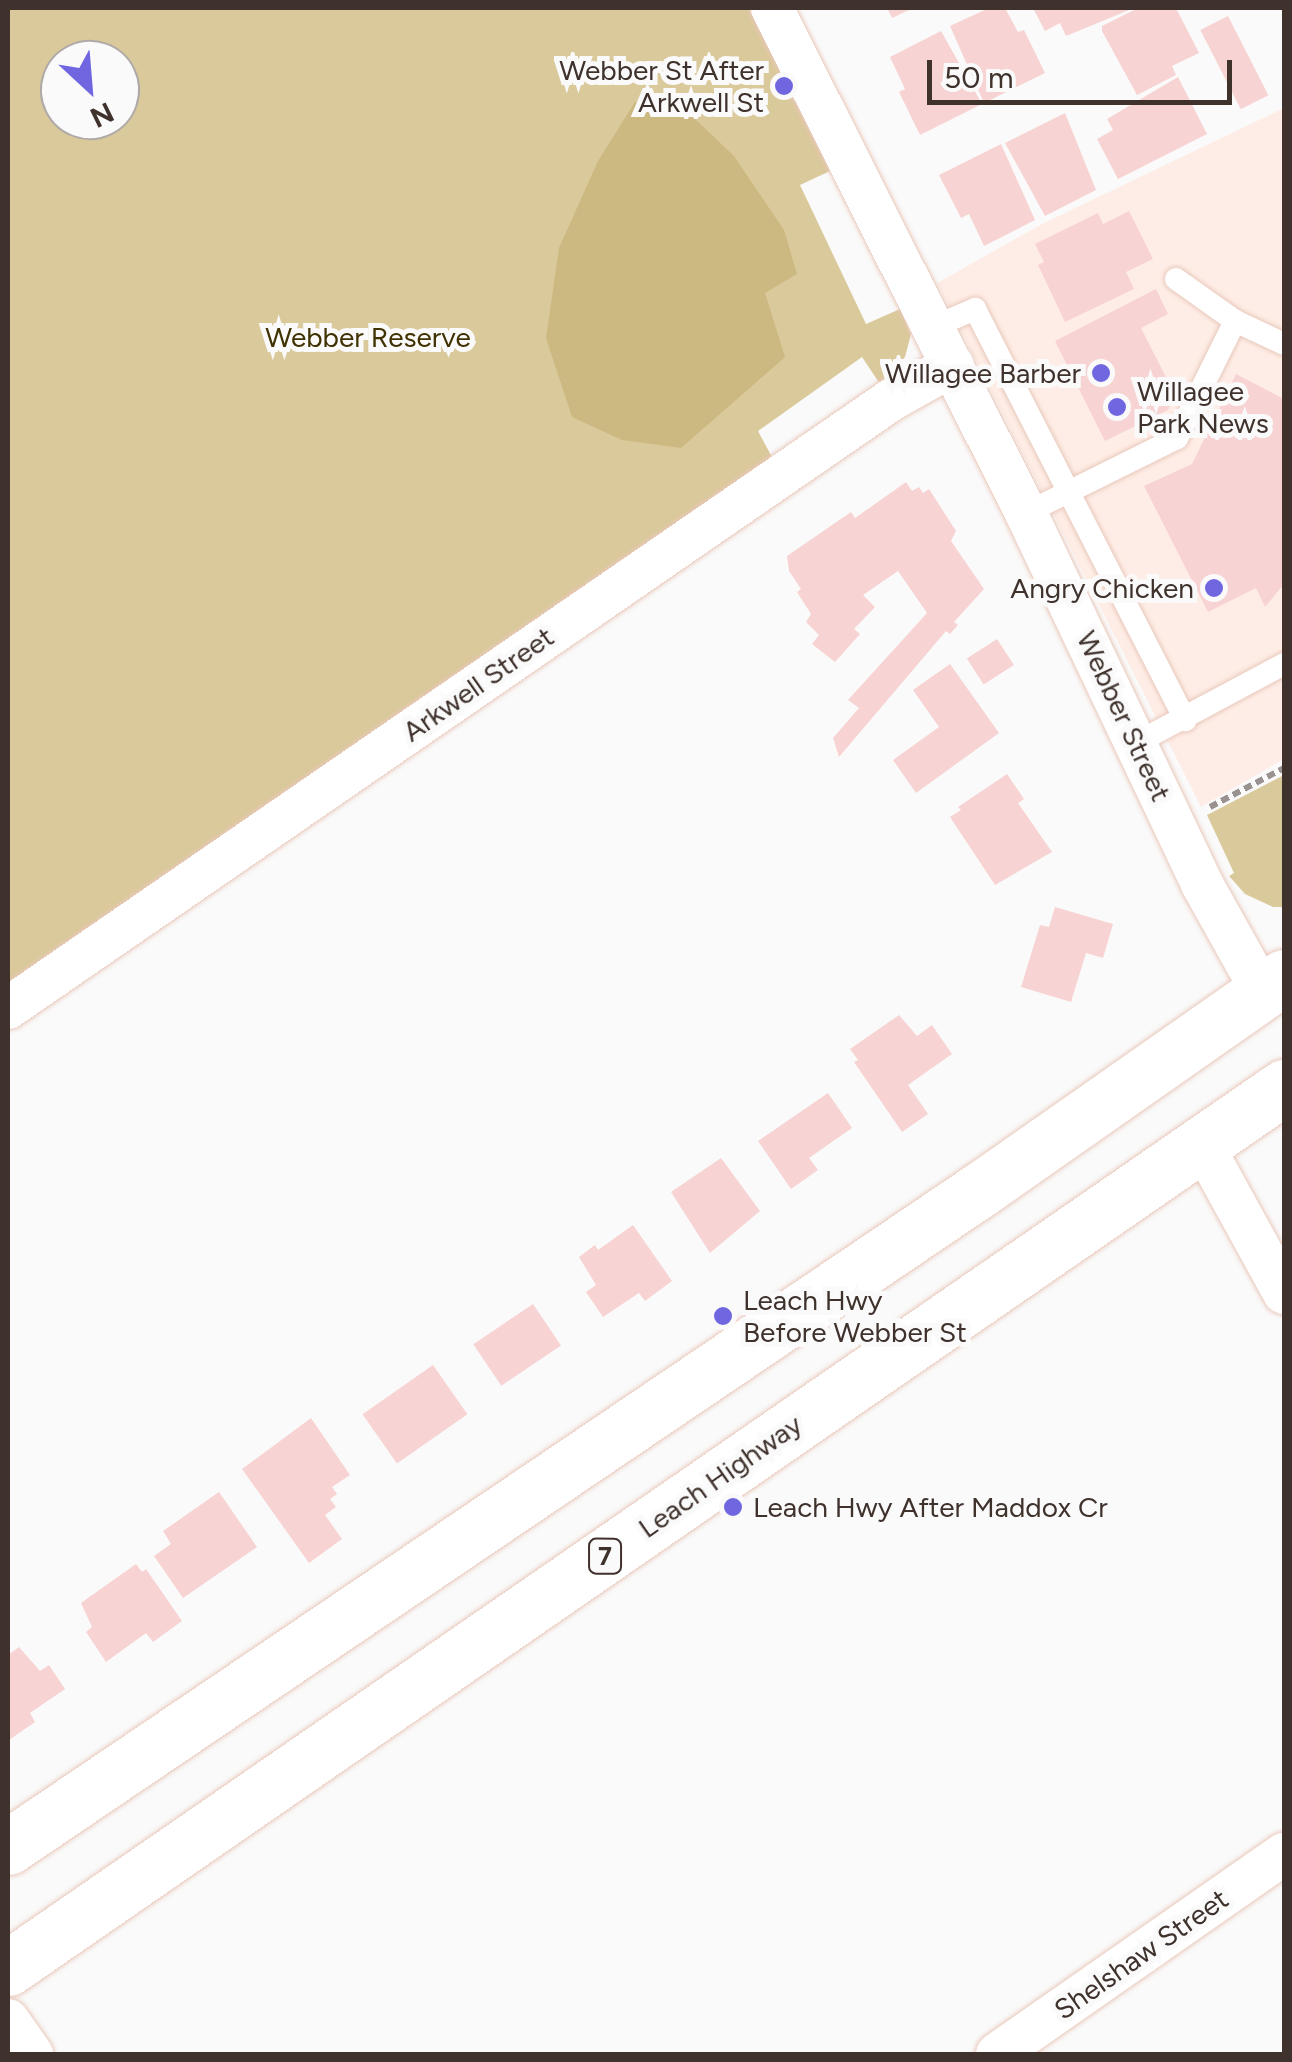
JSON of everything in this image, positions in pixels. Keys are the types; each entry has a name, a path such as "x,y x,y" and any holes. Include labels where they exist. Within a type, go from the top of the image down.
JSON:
{"highway":[{"path":"8,1847 984,1187 1274,985"},
{"name":"Leach Highway","path":"8,1968 1284,1087"}],"street":[{"name":"Webber Street","path":"772,8 953,365 1176,824 1274,985"},
{"name":"Arkwell Street","path":"8,1008 891,400 953,365"},
{"path":"1202,1144 1284,1292"},
{"name":"Shelshaw Street","path":"997,2054 1284,1854"},
{"path":"8,2020 32,2054"}],"lane":[{"path":"1176,279 1235,320 1284,344"},
{"path":"934,327 975,309 1185,720"},
{"path":"1026,513 1178,438 1235,320"},
{"path":"1138,742 1284,664"}],"path":[{"path":"1176,824 1284,768"}],"shaded area":[{"path":"676,101 734,156 784,230 797,274 765,293 785,357 681,448 622,440 572,417 546,338 559,248 598,161 635,102"},
{"path":"1284,108 1284,759 1201,807 937,283 1044,223"}],"green space":[{"name":"Webber Reserve","path":"8,8 749,8 830,171 800,185 866,324 900,309 911,334 905,357 880,384 862,357 758,431 773,459 8,987"},
{"path":"1284,775 1284,907 1273,907 1245,894 1229,876 1234,873 1207,815"}],"building":[{"path":"887,8 913,8 892,18"},
{"path":"989,8 1005,8 1018,32 1024,30 1045,73 984,103 950,26"},
{"path":"1033,8 1134,8 1066,36 1060,23 1045,31"},
{"path":"1138,8 1176,8 1199,53 1172,66 1176,75 1137,95 1102,26"},
{"path":"1228,16 1268,95 1241,109 1200,30"},
{"path":"941,31 982,104 920,135 899,92 905,89 890,57"},
{"path":"1178,77 1207,134 1118,179 1097,139 1113,130 1107,119"},
{"path":"1065,113 1096,190 1045,216 1005,143"},
{"path":"1001,144 1035,220 984,246 969,214 961,218 939,175"},
{"path":"1129,211 1153,259 1126,272 1134,289 1065,322 1038,265 1044,262 1035,244 1098,213 1103,224"},
{"path":"1156,289 1168,314 1141,328 1175,395 1168,410 1105,441 1055,341"},
{"path":"1236,374 1284,399 1284,584 1265,607 1256,588 1208,612 1144,486 1192,464"},
{"path":"906,482 912,491 919,487 923,493 929,489 956,531 951,541 984,589 954,622 958,625 950,634 946,631 839,757 833,738 859,708 848,700 927,613 898,571 863,595 875,607 854,629 860,634 835,662 812,644 819,635 806,622 811,614 797,592 801,589 789,571 787,556 851,512 855,518"},
{"path":"997,639 1014,665 984,685 967,659"},
{"path":"950,664 999,733 916,793 893,760 939,727 913,690"},
{"path":"1007,774 1024,799 1018,803 1052,852 995,885 950,817 961,810 958,807"},
{"path":"1055,907 1113,924 1103,958 1086,953 1071,1002 1021,987 1040,925 1049,927"},
{"path":"899,1015 917,1036 932,1025 952,1054 908,1085 928,1114 902,1132 854,1062 858,1060 850,1049"},
{"path":"828,1093 852,1128 809,1158 818,1170 791,1189 758,1141"},
{"path":"721,1158 760,1211 710,1253 671,1192"},
{"path":"633,1225 672,1281 645,1301 639,1293 603,1317 586,1292 596,1285 579,1257 595,1245 598,1250"},
{"path":"533,1304 561,1345 501,1386 473,1344"},
{"path":"433,1365 467,1414 397,1463 363,1414"},
{"path":"311,1418 350,1475 332,1487 337,1494 330,1499 336,1507 325,1515 342,1539 309,1563 242,1469"},
{"path":"219,1492 257,1547 183,1598 154,1556 171,1544 163,1531"},
{"path":"136,1564 142,1572 146,1569 182,1621 153,1642 146,1633 106,1662 86,1632 92,1627 81,1603"},
{"path":"19,1647 40,1671 49,1665 65,1689 30,1713 35,1722 9,1740 8,1655"}],"place":[{"name":"Webber St After Arkwell St","path":"784,86"},
{"name":"Willagee Barber","path":"1101,373"},
{"name":"Willagee Park News","path":"1117,407"},
{"name":"Angry Chicken","path":"1214,588"},
{"name":"Leach Hwy Before Webber St","path":"723,1316"},
{"name":"Leach Hwy After Maddox Cr","path":"733,1507"}]}
